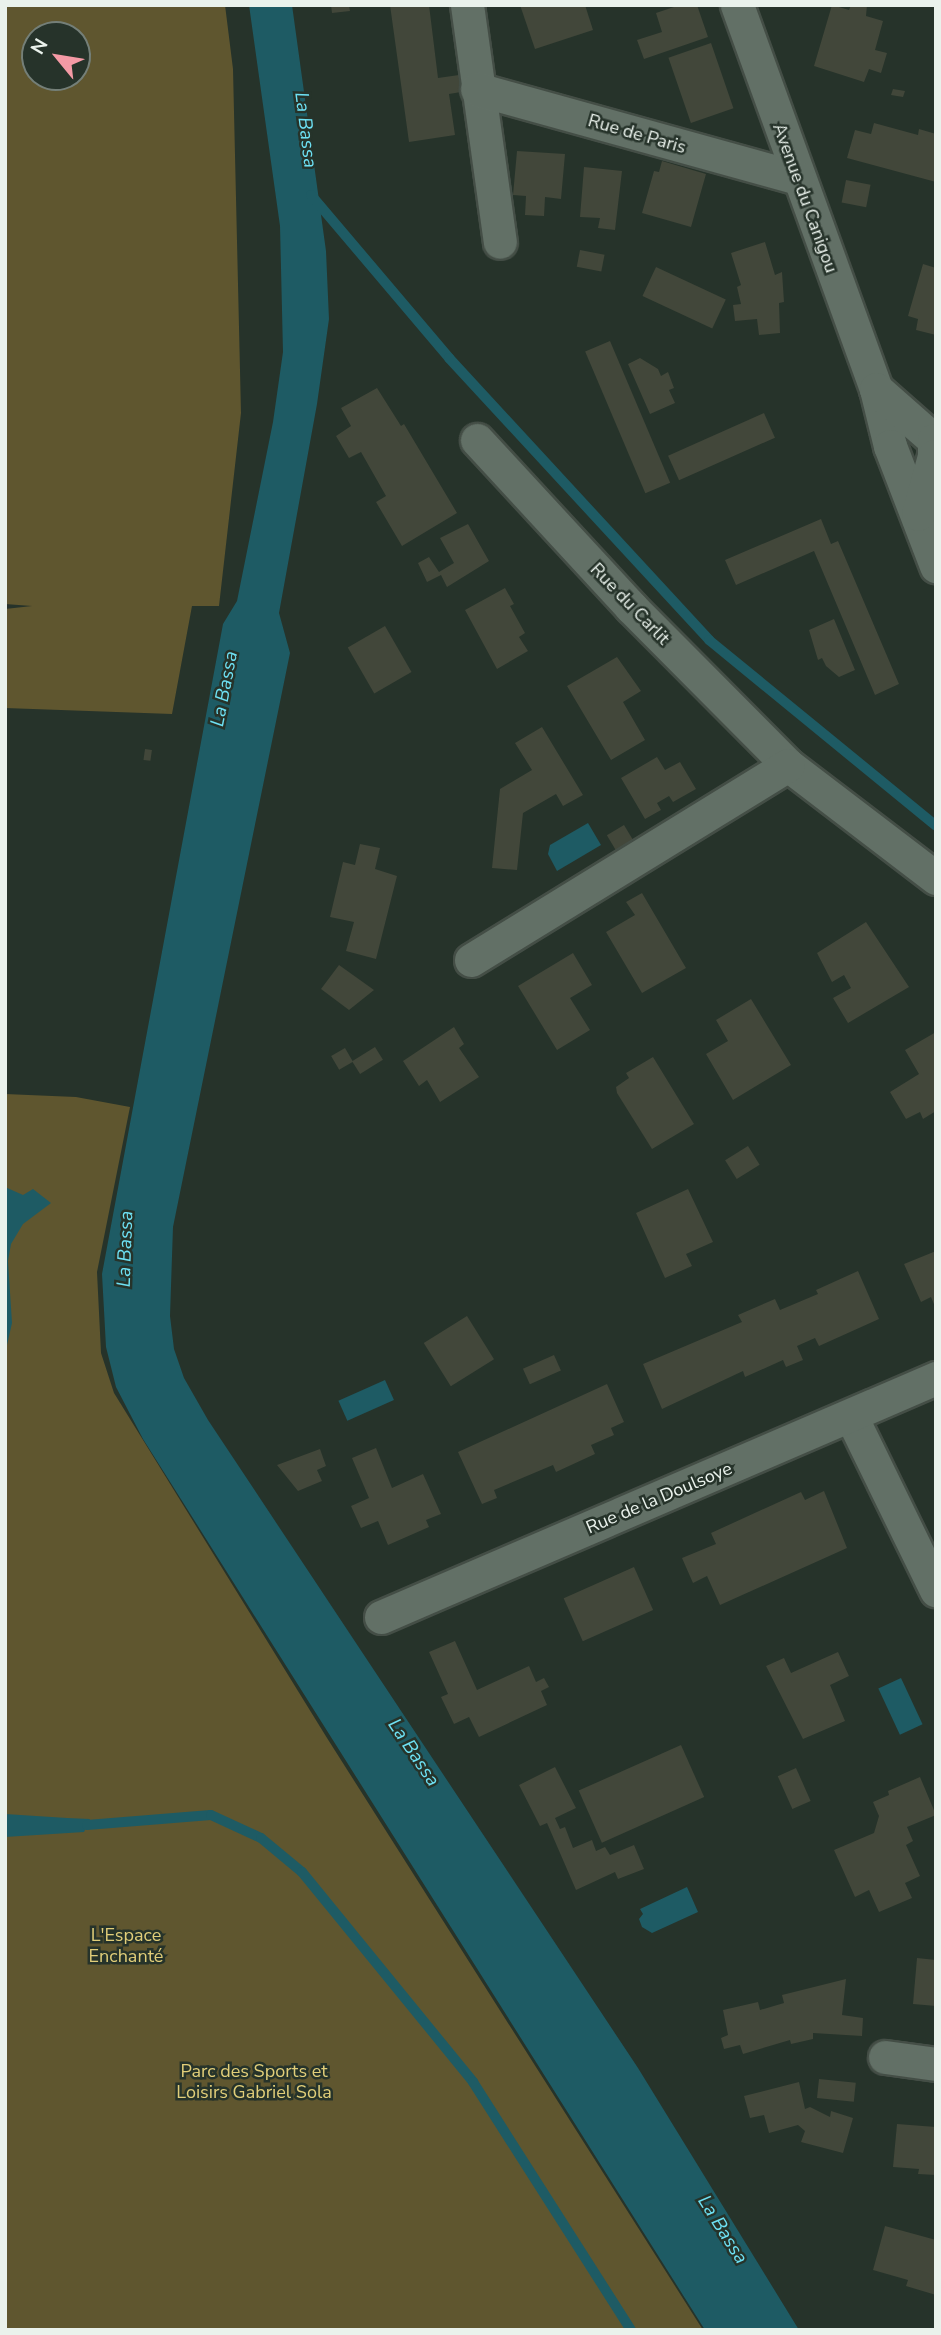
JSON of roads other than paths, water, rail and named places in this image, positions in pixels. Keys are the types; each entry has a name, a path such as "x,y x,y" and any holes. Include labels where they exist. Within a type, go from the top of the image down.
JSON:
{"street":[{"path":"467,5 500,242"},
{"name":"Avenue du Canigou","path":"737,5 876,389 890,446 936,566"},
{"name":"Rue de Paris","path":"477,89 798,178"},
{"name":"Avenue du Canigou","path":"876,389 935,440"},
{"name":"Rue du Carlit","path":"477,440 631,607 788,765 936,877"},
{"path":"890,446 935,440 934,456 918,514"},
{"path":"471,960 788,765"},
{"name":"Rue de la Doulsoye","path":"381,1617 936,1378"},
{"path":"851,1416 936,1590"},
{"path":"885,2057 936,2064"}],"water":[{"name":"La Bassa","path":"249,5 292,5 326,251 329,319 317,404 279,613 290,653 173,1227 170,1316 174,1349 184,1378 208,1420 638,2068 799,2330 705,2330 143,1439 116,1387 106,1347 102,1274 223,624 237,601 273,422 283,352 280,226"},
{"path":"588,823 601,845 557,871 548,854 550,845"},
{"path":"5,1187 23,1195 33,1189 51,1203 23,1224 11,1244 8,1261 12,1323 5,1354"},
{"path":"385,1380 394,1400 347,1421 338,1401"},
{"path":"901,1678 923,1724 900,1735 878,1689"},
{"path":"5,1814 90,1819 84,1832 5,1837"},
{"path":"687,1887 698,1912 652,1933 642,1927 639,1919 643,1914 640,1909"}],"waterway":[{"path":"311,195 449,358 709,640 936,826"},
{"path":"87,1825 211,1815 261,1838 302,1872 473,2082 631,2330"}],"park label":[{"name":"L'Espace Enchanté","path":"126,1946"},
{"name":"Parc des Sports et Loisirs Gabriel Sola","path":"254,2082"}]}
